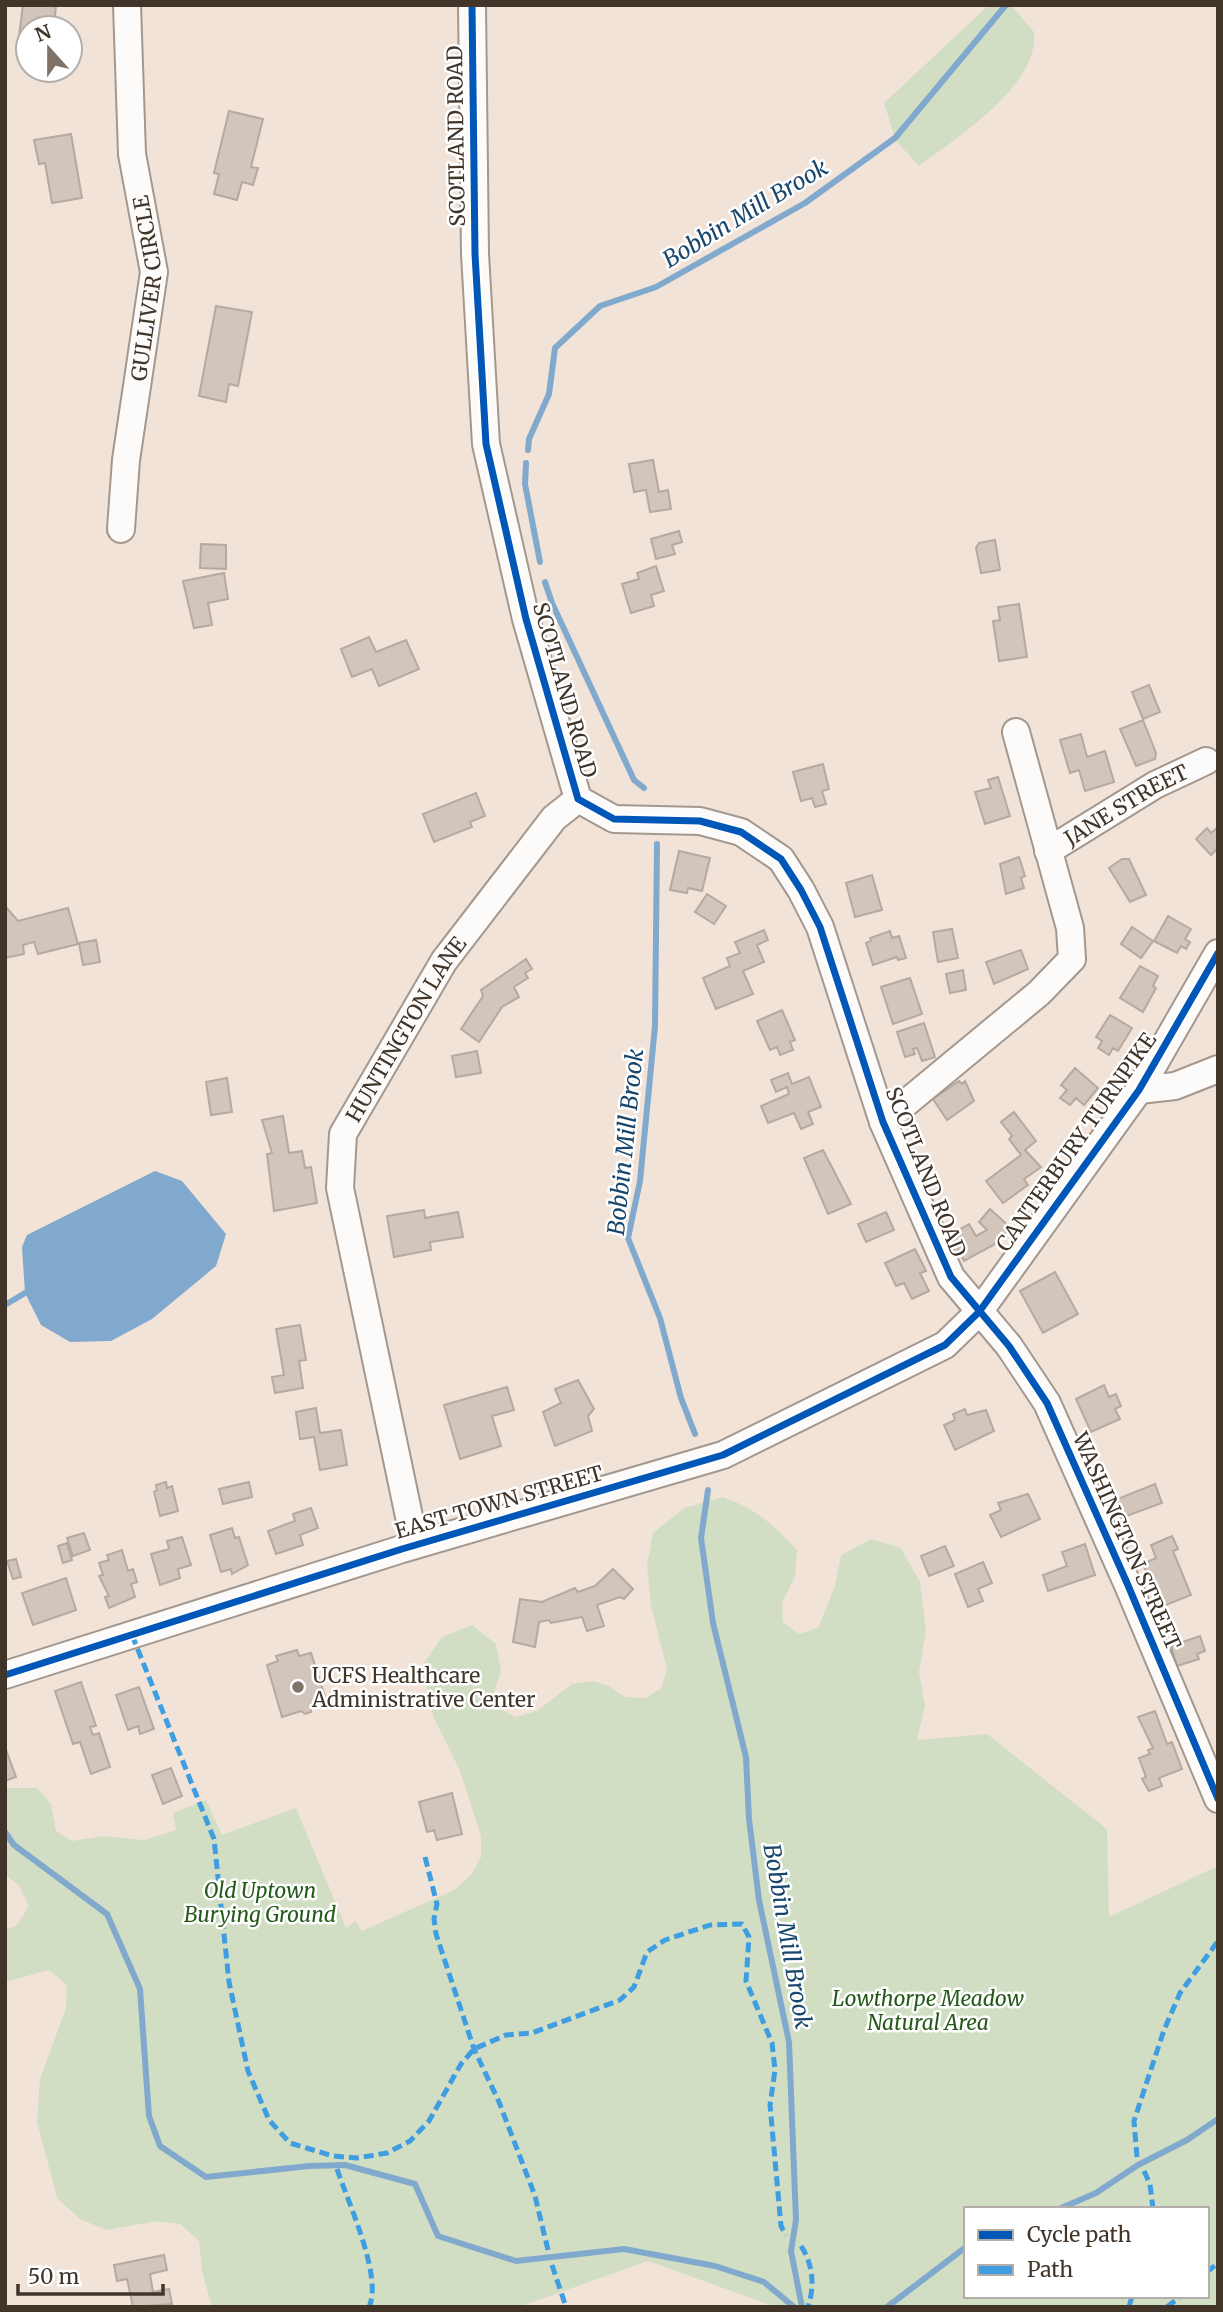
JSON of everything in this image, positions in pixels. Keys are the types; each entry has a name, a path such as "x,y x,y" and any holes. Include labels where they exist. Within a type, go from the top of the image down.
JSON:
{"street":[{"name":"GULLIVER CIRCLE","path":"121,529 126,460 154,272 132,153 127,5"},
{"name":"SCOTLAND ROAD","path":"472,5 475,254 486,444 526,619 578,799 614,818 700,821 741,832 781,859 820,927 883,1122 951,1277 979,1312"},
{"path":"883,1122 1039,993 1071,962 1071,936 1016,732"},
{"name":"JANE STREET","path":"1048,851 1156,785 1206,761"},
{"name":"HUNTINGTON LANE","path":"415,1545 340,1188 342,1134 444,961 554,818 578,799"},
{"name":"CANTERBURY TURNPIKE","path":"979,1312 1139,1090 1218,953"},
{"path":"1139,1090 1175,1086 1218,1069"},
{"name":"EAST TOWN STREET","path":"5,1675 415,1545 723,1455 946,1345 979,1312"},
{"name":"WASHINGTON STREET","path":"979,1312 1009,1346 1047,1403 1218,1799"}],"green space":[{"path":"989,5 1011,5 1034,32 1032,52 1024,71 993,108 919,166 896,141 884,103"},
{"path":"723,1497 763,1518 797,1550 795,1577 782,1603 783,1622 799,1634 818,1628 835,1586 841,1555 871,1539 901,1548 920,1582 926,1630 919,1672 925,1706 917,1740 987,1734 1107,1829 1109,1917 1218,1866 1218,2307 776,2307 648,2261 519,2307 212,2307 202,2271 199,2241 180,2224 158,2221 106,2230 80,2219 57,2198 37,2122 40,2079 66,2008 67,1985 49,1970 5,1982 5,1930 16,1926 29,1906 19,1886 5,1874 5,1788 37,1788 51,1804 56,1831 72,1841 103,1836 144,1840 176,1830 173,1813 206,1800 222,1835 296,1808 346,1928 355,1921 362,1931 454,1890 472,1874 481,1857 481,1836 460,1771 433,1716 422,1666 442,1637 472,1625 496,1644 501,1671 494,1692 499,1708 515,1717 537,1711 572,1684 593,1681 609,1686 625,1697 646,1698 661,1688 667,1669 651,1605 647,1565 653,1533 684,1508"}],"water":[{"path":"155,1171 182,1181 226,1234 216,1266 152,1319 111,1341 70,1342 41,1325 25,1293 22,1247 27,1235"}],"building":[{"path":"23,5 56,5 55,14 22,14"},
{"path":"229,111 263,119 251,167 258,168 253,185 242,182 237,200 214,194 219,174 214,173"},
{"path":"71,134 82,198 52,203 45,163 39,164 34,140"},
{"path":"216,306 252,312 238,386 229,384 226,402 199,396"},
{"path":"653,460 659,492 668,490 671,509 650,512 646,490 634,492 629,464"},
{"path":"679,531 682,542 672,545 675,554 656,559 651,539"},
{"path":"995,540 1000,570 981,573 976,548 979,543"},
{"path":"201,544 226,545 226,569 200,568"},
{"path":"656,566 664,591 651,595 654,606 631,613 622,584 639,579 637,573"},
{"path":"224,573 228,599 208,603 212,625 194,628 183,581"},
{"path":"1019,604 1027,657 999,661 993,621 1000,620 998,607"},
{"path":"369,637 376,652 406,640 419,669 379,686 372,669 352,677 341,649"},
{"path":"1149,685 1160,712 1143,719 1132,692"},
{"path":"1143,720 1156,753 1155,759 1136,766 1120,729"},
{"path":"1081,734 1087,757 1105,751 1114,782 1085,791 1079,770 1070,773 1060,740"},
{"path":"823,764 829,789 822,791 826,804 815,807 812,798 801,801 793,772"},
{"path":"998,777 1010,816 985,824 975,792 991,788 988,780"},
{"path":"476,793 485,816 470,822 472,827 434,842 423,814"},
{"path":"1218,827 1218,848 1211,855 1196,839 1207,828 1211,833"},
{"path":"679,851 710,858 702,891 688,888 687,893 670,890"},
{"path":"1019,857 1025,876 1021,878 1024,888 1006,894 1000,864"},
{"path":"1122,859 1129,859 1146,895 1130,902 1109,868"},
{"path":"872,875 882,910 855,917 846,883"},
{"path":"707,894 726,906 714,924 695,912"},
{"path":"5,906 18,921 68,908 78,944 38,954 34,942 23,945 24,954 5,958"},
{"path":"1168,916 1191,929 1185,939 1190,942 1186,949 1181,946 1177,953 1154,941"},
{"path":"1132,927 1153,941 1141,958 1121,944"},
{"path":"952,929 958,958 938,962 933,932"},
{"path":"764,930 768,940 757,945 764,962 743,971 753,994 716,1009 703,978 730,966 727,958 740,953 735,942"},
{"path":"890,931 892,938 899,936 906,958 898,960 897,957 873,965 866,943 871,941 870,938"},
{"path":"96,940 100,962 83,965 79,943"},
{"path":"1021,950 1028,969 994,984 986,962"},
{"path":"526,959 532,969 525,973 528,978 514,987 519,997 502,1007 479,1042 461,1029 483,996 481,990"},
{"path":"1140,966 1158,976 1153,986 1156,988 1143,1012 1120,998"},
{"path":"963,970 966,990 950,993 946,974"},
{"path":"910,978 922,1014 893,1024 881,987"},
{"path":"782,1010 795,1040 790,1042 793,1050 780,1055 777,1047 770,1050 757,1021"},
{"path":"1110,1015 1132,1028 1118,1051 1113,1048 1109,1055 1098,1048 1102,1041 1096,1037"},
{"path":"924,1023 935,1057 922,1061 917,1048 913,1049 915,1054 905,1057 897,1032"},
{"path":"477,1051 481,1073 456,1077 452,1056"},
{"path":"1075,1068 1098,1088 1084,1105 1076,1098 1070,1105 1060,1098 1067,1090 1061,1085"},
{"path":"788,1073 792,1084 809,1077 821,1107 808,1112 813,1124 801,1129 794,1113 768,1123 761,1106 789,1094 787,1087 776,1092 771,1080"},
{"path":"227,1078 232,1112 211,1115 206,1082"},
{"path":"959,1081 962,1084 965,1081 974,1101 947,1120 933,1099"},
{"path":"1014,1112 1036,1141 1025,1150 1041,1167 1024,1179 1028,1185 1003,1203 986,1181 1021,1155 1009,1139 1012,1136 1001,1122"},
{"path":"283,1116 289,1153 302,1151 305,1168 311,1167 317,1203 274,1211 267,1154 272,1153 262,1120"},
{"path":"823,1150 851,1204 828,1214 804,1158"},
{"path":"990,1209 1010,1227 997,1243 964,1261 950,1235 969,1224 976,1236 987,1230 979,1222"},
{"path":"424,1210 425,1218 458,1212 463,1237 430,1242 431,1250 394,1257 387,1216"},
{"path":"886,1212 894,1230 866,1242 858,1224"},
{"path":"915,1249 926,1271 920,1273 929,1291 912,1299 904,1283 896,1286 885,1263"},
{"path":"1055,1272 1078,1314 1043,1333 1020,1291"},
{"path":"300,1325 306,1360 299,1361 303,1388 275,1393 272,1377 284,1375 276,1329"},
{"path":"578,1380 594,1409 588,1416 592,1431 555,1446 543,1412 561,1403 555,1389"},
{"path":"1104,1385 1109,1397 1116,1394 1121,1406 1115,1409 1120,1419 1091,1432 1076,1399"},
{"path":"507,1387 514,1410 492,1416 501,1446 460,1459 444,1405"},
{"path":"316,1408 320,1433 341,1430 347,1465 320,1470 314,1437 300,1439 296,1412"},
{"path":"965,1409 967,1415 986,1410 994,1431 955,1450 944,1425 955,1420 953,1414"},
{"path":"166,1482 167,1488 172,1486 178,1511 160,1516 154,1492 157,1490 156,1485"},
{"path":"249,1482 252,1497 223,1504 219,1489"},
{"path":"1155,1484 1162,1503 1121,1518 1115,1500"},
{"path":"1028,1494 1040,1519 1001,1537 990,1515 1001,1510 998,1503"},
{"path":"311,1508 318,1528 300,1535 303,1545 276,1554 268,1531 295,1521 293,1514"},
{"path":"232,1528 235,1538 239,1537 248,1565 232,1574 231,1569 221,1572 210,1535"},
{"path":"84,1533 90,1550 73,1556 67,1538"},
{"path":"1172,1536 1178,1549 1173,1551 1191,1595 1161,1607 1143,1564 1156,1558 1151,1545"},
{"path":"182,1537 191,1565 178,1569 180,1578 160,1585 151,1554 169,1549 167,1541"},
{"path":"67,1543 72,1560 63,1563 58,1546"},
{"path":"1085,1544 1095,1575 1048,1591 1043,1575 1067,1566 1062,1552"},
{"path":"945,1546 954,1566 929,1576 921,1556"},
{"path":"122,1550 128,1571 133,1569 137,1582 131,1584 135,1597 109,1608 105,1597 109,1596 99,1576 103,1575 99,1563 109,1560 107,1555"},
{"path":"16,1559 21,1577 13,1579 7,1561"},
{"path":"983,1562 992,1583 978,1589 983,1601 968,1607 955,1574"},
{"path":"613,1569 633,1589 624,1599 620,1597 597,1605 604,1626 587,1631 582,1617 551,1623 549,1620 539,1622 535,1647 513,1642 520,1599 542,1602 575,1588 578,1592 595,1586"},
{"path":"66,1578 76,1610 33,1625 22,1593"},
{"path":"1200,1636 1205,1651 1197,1654 1199,1659 1177,1666 1171,1646"},
{"name":"UCFS Healthcare Administrative Center","path":"297,1650 299,1656 311,1653 327,1703 311,1707 311,1712 305,1714 301,1711 282,1717 267,1665 278,1661 276,1656"},
{"path":"81,1682 96,1726 90,1727 93,1735 99,1733 110,1767 91,1774 80,1742 73,1744 55,1691"},
{"path":"139,1687 154,1729 140,1734 138,1726 128,1730 116,1695"},
{"path":"1155,1711 1167,1744 1172,1742 1182,1769 1159,1778 1162,1786 1149,1791 1142,1779 1146,1777 1139,1758 1150,1754 1148,1750 1153,1748 1138,1717"},
{"path":"5,1747 16,1777 5,1781"},
{"path":"171,1768 182,1796 163,1804 152,1775"},
{"path":"452,1793 462,1834 437,1840 434,1830 427,1832 419,1802"},
{"path":"164,2255 167,2270 150,2274 153,2292 169,2289 172,2304 133,2307 127,2279 117,2281 114,2265"}],"waterway":[{"name":"Bobbin Mill Brook","path":"528,450 529,439 549,394 555,348 600,306 656,287 805,203 895,138 1006,5"},
{"name":"Bobbin Mill Brook","path":"526,463 525,484 540,562"},
{"name":"Bobbin Mill Brook","path":"545,582 552,603 634,780 644,788"},
{"name":"Bobbin Mill Brook","path":"657,844 655,1026 640,1181 628,1238 660,1318 681,1398 695,1434"},
{"path":"5,1305 25,1293"},
{"name":"Bobbin Mill Brook","path":"708,1490 701,1538 713,1623 746,1757 749,1819 759,1900 789,2042 796,2220 791,2251 802,2307"},
{"path":"5,1832 14,1845 107,1914 140,1989 149,2116 160,2146 206,2177 309,2166 345,2165 415,2184 438,2236 516,2261 624,2249 715,2266 764,2282 794,2307"},
{"path":"1064,2207 1096,2193 1138,2165 1187,2140 1218,2119"},
{"path":"887,2307 964,2249"}],"marked path":[{"path":"132,1635 214,1839 229,1982 248,2071 269,2120 290,2143 333,2156 357,2158 387,2153 410,2141 429,2121 461,2064 474,2049 506,2035 532,2033 620,2000 634,1987 647,1952 665,1940 710,1925 742,1924 749,1937 746,1981 772,2043 775,2070 770,2105 781,2226 786,2235"},
{"path":"425,1857 437,1904 434,1919 436,1934 474,2049 499,2102 535,2196 548,2250"},
{"path":"1137,2157 1134,2121 1164,2030 1180,1993 1218,1941"},
{"path":"337,2169 368,2259 372,2294 369,2307"},
{"path":"1144,2171 1150,2184 1153,2207"},
{"path":"801,2246 812,2275 808,2307"},
{"path":"1209,2270 1218,2263"},
{"path":"552,2265 566,2307"},
{"path":"1129,2307 1131,2298"},
{"path":"1167,2307 1178,2298"}],"cycle path":[{"path":"472,5 475,254 486,444 526,619 578,799 614,819 700,821 741,832 781,859 801,890 820,927 883,1122 951,1277 1009,1346 1047,1403 1218,1799"},
{"path":"5,1675 402,1549 723,1455 945,1345 979,1312 1139,1090 1218,953"}],"place":[{"name":"UCFS Healthcare Administrative Center","path":"298,1687"}],"park label":[{"name":"Old Uptown Burying Ground","path":"260,1902"},
{"name":"Lowthorpe Meadow Natural Area","path":"928,2010"}]}
